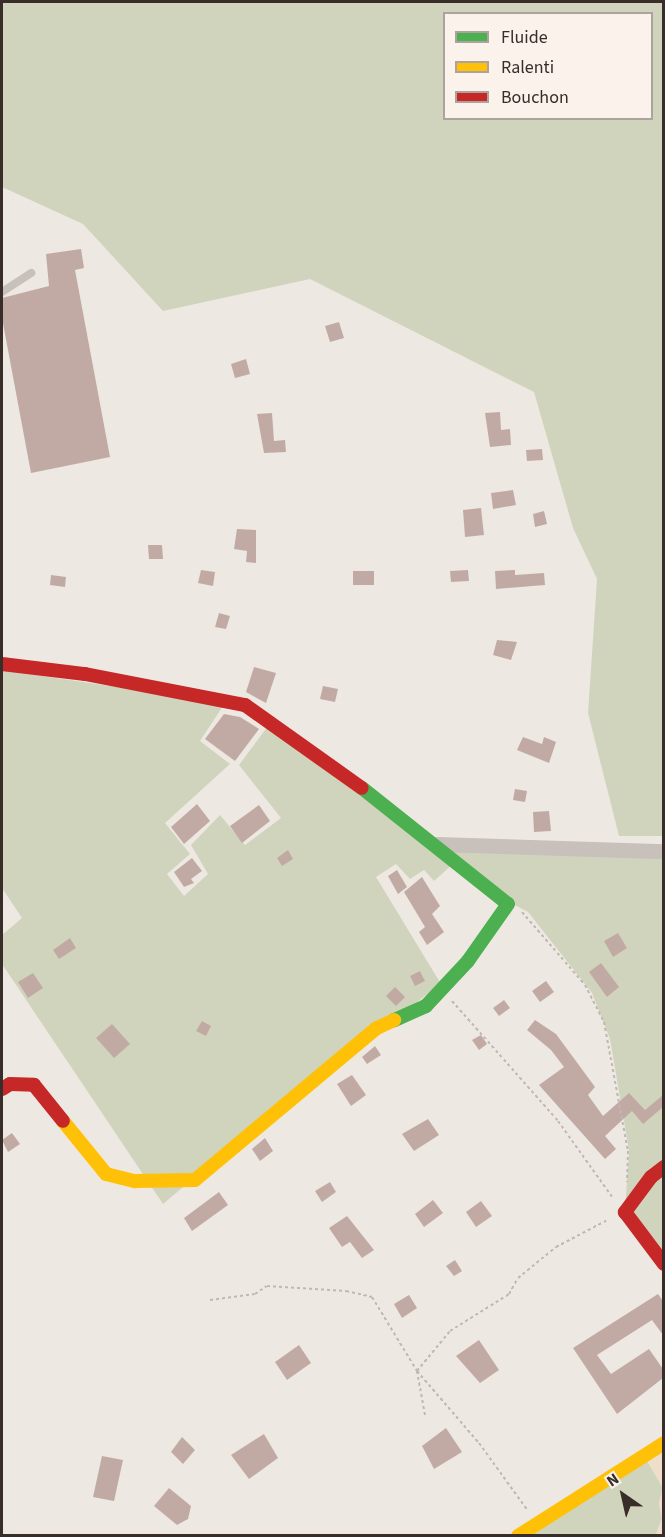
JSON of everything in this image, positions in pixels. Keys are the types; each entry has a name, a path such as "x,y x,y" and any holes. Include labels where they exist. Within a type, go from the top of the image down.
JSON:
{"street":[{"path":"2,663 85,674 245,705 287,731 437,844 508,904 468,961 426,1006 377,1028 195,1180 135,1181 106,1174 34,1085 10,1084 2,1089"},
{"path":"437,844 663,851"},
{"path":"663,1167 651,1177 625,1212 663,1264"},
{"path":"518,1536 663,1443"}],"lane":[{"path":"2,292 31,273"}],"path":[{"path":"508,904 525,913 585,985 604,1022 628,1151 625,1212"},
{"path":"442,990 558,1121 596,1178 625,1212"},
{"path":"425,1415 417,1371 450,1331 509,1294 518,1278 555,1247 625,1212"},
{"path":"210,1300 255,1294 267,1286 346,1291 372,1297 417,1371 479,1443 536,1524"}],"green space":[{"path":"2,2 663,2 663,836 619,836 588,713 597,579 573,528 534,392 310,279 163,311 83,224 2,187"},
{"path":"2,670 225,703 200,741 230,764 165,823 190,854 167,874 184,896 208,874 191,845 220,815 245,845 281,818 239,765 268,726 453,864 434,881 424,870 410,879 396,864 376,877 441,984 291,1096 163,1204 2,964 2,935 22,918 2,888"},
{"path":"439,844 663,853 663,1163 625,1210 629,1151 610,1039 592,993 528,912 509,902"},
{"path":"663,1173 663,1258 628,1211"},
{"path":"646,1459 663,1488 659,1503 662,1518 656,1535 527,1536"}],"sand":[{"path":"663,1448 663,1488 646,1459"},
{"path":"663,1488 663,1535 656,1535 662,1518 659,1503"}],"building":[{"path":"81,249 84,268 75,270 110,457 31,473 2,318 2,298 49,286 46,254"},
{"path":"339,322 344,338 330,342 325,326"},
{"path":"246,359 250,374 235,378 231,364"},
{"path":"500,412 501,430 510,429 511,445 490,447 485,413"},
{"path":"272,413 274,441 285,440 286,452 264,453 257,414"},
{"path":"542,449 543,460 527,461 526,450"},
{"path":"513,490 516,505 493,509 491,493"},
{"path":"481,508 484,535 465,537 463,510"},
{"path":"544,511 547,524 535,527 533,514"},
{"path":"237,529 256,530 256,563 246,562 247,551 234,549"},
{"path":"148,545 162,545 163,559 149,559"},
{"path":"201,570 215,572 213,586 198,583"},
{"path":"468,570 469,581 451,582 450,571"},
{"path":"515,570 515,575 544,573 545,585 496,589 495,571"},
{"path":"353,571 374,571 374,585 353,585"},
{"path":"51,575 66,577 65,587 50,585"},
{"path":"219,613 230,616 226,629 215,627"},
{"path":"497,640 517,642 511,660 493,655"},
{"path":"254,667 276,673 266,703 246,692"},
{"path":"323,686 338,689 335,702 320,699"},
{"path":"224,714 240,717 259,729 235,761 205,739"},
{"path":"523,737 542,744 544,737 556,742 549,763 517,750"},
{"path":"515,789 527,791 525,802 513,800"},
{"path":"197,804 210,821 184,844 171,827"},
{"path":"259,805 270,821 242,843 230,826"},
{"path":"549,811 551,831 534,832 533,812"},
{"path":"288,850 293,859 282,866 277,858"},
{"path":"192,858 202,871 191,879 194,883 184,887 174,872"},
{"path":"397,870 407,887 398,894 388,876"},
{"path":"422,877 440,906 432,914 444,932 427,945 419,932 425,927 404,892"},
{"path":"618,933 627,948 613,957 604,941"},
{"path":"70,938 76,948 59,959 53,950"},
{"path":"601,963 619,987 607,997 589,972"},
{"path":"420,971 425,981 415,986 410,976"},
{"path":"33,973 43,988 28,998 18,982"},
{"path":"546,981 554,992 540,1002 532,991"},
{"path":"395,987 405,997 396,1006 386,996"},
{"path":"504,1000 510,1008 499,1016 493,1008"},
{"path":"535,1020 556,1034 595,1087 588,1095 603,1116 629,1093 645,1110 663,1095 663,1107 643,1124 632,1111 605,1136 616,1149 605,1159 539,1085 564,1067 551,1050 527,1030"},
{"path":"202,1021 211,1026 206,1036 196,1031"},
{"path":"112,1024 130,1044 114,1058 96,1038"},
{"path":"481,1035 487,1044 479,1050 472,1040"},
{"path":"375,1046 381,1055 367,1064 362,1057"},
{"path":"352,1075 366,1095 351,1106 337,1084"},
{"path":"428,1119 439,1135 414,1151 402,1134"},
{"path":"12,1133 20,1144 8,1152 2,1140"},
{"path":"265,1138 273,1151 260,1161 252,1149"},
{"path":"330,1182 336,1192 322,1202 315,1191"},
{"path":"219,1192 228,1205 192,1231 184,1218"},
{"path":"433,1200 443,1213 424,1227 415,1214"},
{"path":"481,1201 492,1216 476,1227 466,1212"},
{"path":"347,1216 374,1250 362,1258 350,1242 342,1247 329,1228"},
{"path":"455,1260 462,1271 454,1276 446,1266"},
{"path":"658,1294 663,1301 663,1335 652,1320 597,1355 611,1374 649,1349 663,1369 663,1378 617,1414 573,1348"},
{"path":"409,1295 417,1308 402,1318 394,1304"},
{"path":"479,1340 499,1370 480,1383 456,1356"},
{"path":"299,1345 311,1363 287,1380 275,1362"},
{"path":"446,1428 462,1452 434,1469 422,1446"},
{"path":"264,1434 278,1458 249,1479 231,1455"},
{"path":"182,1437 195,1450 183,1464 171,1452"},
{"path":"102,1456 123,1460 114,1501 93,1497"},
{"path":"169,1488 191,1506 188,1519 177,1525 154,1506"}],"traffic: fast":[{"path":"362,788 508,904 468,961 426,1006 394,1020"}],"traffic: slow":[{"path":"63,1121 106,1174 135,1181 195,1180 377,1028 394,1020"},
{"path":"518,1536 664,1443"}],"traffic: jam":[{"path":"2,664 85,674 245,705 362,788"},
{"path":"2,1089 10,1084 34,1085 63,1121"},
{"path":"664,1167 651,1177 625,1212 664,1264"}]}
